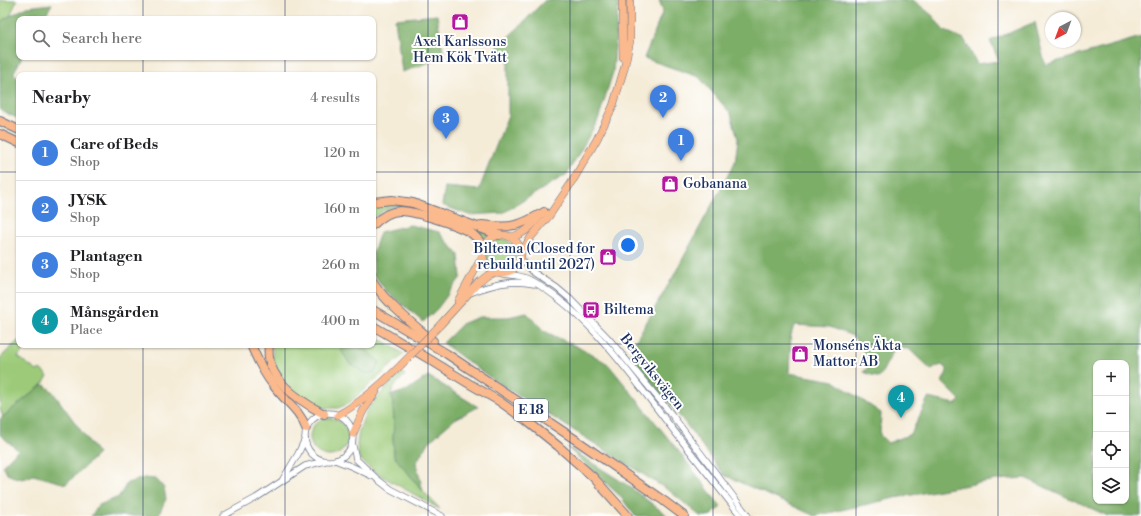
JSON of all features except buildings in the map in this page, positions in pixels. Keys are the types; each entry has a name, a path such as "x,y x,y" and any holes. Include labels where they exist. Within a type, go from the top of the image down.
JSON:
{"highway":[{"path":"0,121 16,129"},
{"path":"0,134 16,142"},
{"path":"376,202 392,200 414,203 499,235"},
{"path":"376,222 392,213 399,211 409,212 453,225 470,233 480,241 484,247"},
{"path":"471,224 515,226 544,212"},
{"path":"376,286 393,305 447,354"},
{"name":"E 18","path":"376,312 447,354 586,446 684,516"},
{"name":"E 18","path":"376,328 499,402 543,433 593,478 628,516"},
{"path":"376,333 438,364"},
{"path":"252,348 268,378 283,397 298,412 306,428"},
{"path":"269,348 270,363 277,377 291,393 309,406 324,414"}],"main road":[{"path":"622,0 624,69"},
{"path":"442,322 461,296 482,257 484,247 490,239 499,235 510,237 526,231 560,197 572,182 596,139 612,106 624,69 630,41 630,0"},
{"path":"482,257 484,264 494,272 503,274 514,269 531,237 549,216 560,197"},
{"path":"510,237 518,243 521,256"},
{"path":"338,415 351,408 401,366 484,278 494,272"},
{"path":"353,438 363,411 379,386"}],"street":[{"name":"Bergviksvägen","path":"521,256 533,272 570,299 609,339 672,415 748,516"},
{"name":"Bergviksvägen","path":"503,274 525,277 552,294 574,312 602,340 741,516"},
{"name":"Bergviksvägen","path":"470,293 504,282 522,282 538,285"},
{"path":"325,461 317,458 306,446 306,428 310,421 316,416 331,413 338,415 348,422 351,428 356,459 377,479"},
{"path":"223,516 256,498 305,466 341,458 350,448 353,438"},
{"path":"283,480 305,439"},
{"path":"335,460 377,479 390,488 442,516"}],"green space":[{"path":"0,0 17,0 10,16 0,23"},
{"path":"545,0 618,0 613,72 598,120 567,174 503,213 469,215 442,205 445,187 479,190 508,115 508,61 497,47"},
{"path":"659,0 913,0 933,16 943,30 964,39 977,64 999,61 990,41 1035,22 1045,65 1141,37 1141,516 1108,516 1025,478 996,480 895,498 815,516 724,475 682,419 631,358 632,347 674,275 735,162 738,139 731,114 699,77 644,58 663,11","holes":["794,325 830,327 853,336 871,363 864,372 879,378 895,348 909,349 931,370 941,365 947,368 947,372 942,382 960,400 956,404 928,398 911,434 888,443 880,435 881,413 834,381 789,373 791,335"]},
{"path":"52,4 45,16 16,16 16,60 20,60 13,74 16,76 16,118 0,110 0,23 4,19 27,7"},
{"path":"437,15 444,57 402,72 395,19"},
{"path":"376,205 416,206 489,234 482,240 415,209 395,207 384,210 376,217"},
{"path":"410,225 439,232 459,255 461,277 437,309 423,322 386,291 376,278 376,244 380,232"},
{"path":"501,239 512,243 516,254 512,265 501,269 490,265 486,254 490,243"},
{"path":"527,313 544,331 588,352 608,364 681,454 721,507 710,516 700,516 671,492 491,378 443,343 463,323 480,317 508,317"},
{"path":"376,337 404,354 348,404 338,408 324,408 302,399 286,384 273,364 272,348 376,348"},
{"path":"16,343 16,348 26,348 18,357 37,371 40,369 48,376 43,384 3,417 0,409 0,358"},
{"path":"343,348 363,348 380,362 375,372 365,374 349,363 341,350"},
{"path":"402,372 405,375 393,388 389,398 392,395 394,456 440,509 373,471 359,458 357,445 359,431 366,412 374,401"},
{"path":"428,376 478,407 455,419 427,444 416,463 423,491 394,456 392,395 406,391"},
{"path":"43,384 52,391 98,454 66,484 33,475 23,479 18,478 7,474 3,465 18,450 0,435 0,419"},
{"path":"325,418 333,418 343,423 347,430 347,444 343,451 333,456 325,456 315,451 313,448 310,441 310,433 315,423 318,421"},
{"path":"567,447 627,485 668,516 635,516 620,496"},
{"path":"144,478 156,479 164,488 166,499 158,516 91,516 99,505 119,497 127,483"}],"place":[{"name":"Axel Karlssons Hem Kök Tvätt","path":"460,22"},
{"name":"JYSK","path":"663,118"},
{"name":"Plantagen","path":"446,139"},
{"name":"Care of Beds","path":"681,161"},
{"name":"Gobanana","path":"670,184"},
{"name":"Biltema (Closed for rebuild until 2027)","path":"608,257"},
{"name":"Biltema","path":"591,310"},
{"name":"Monséns Äkta Mattor AB","path":"800,354"},
{"name":"Månsgården","path":"901,418"}]}
